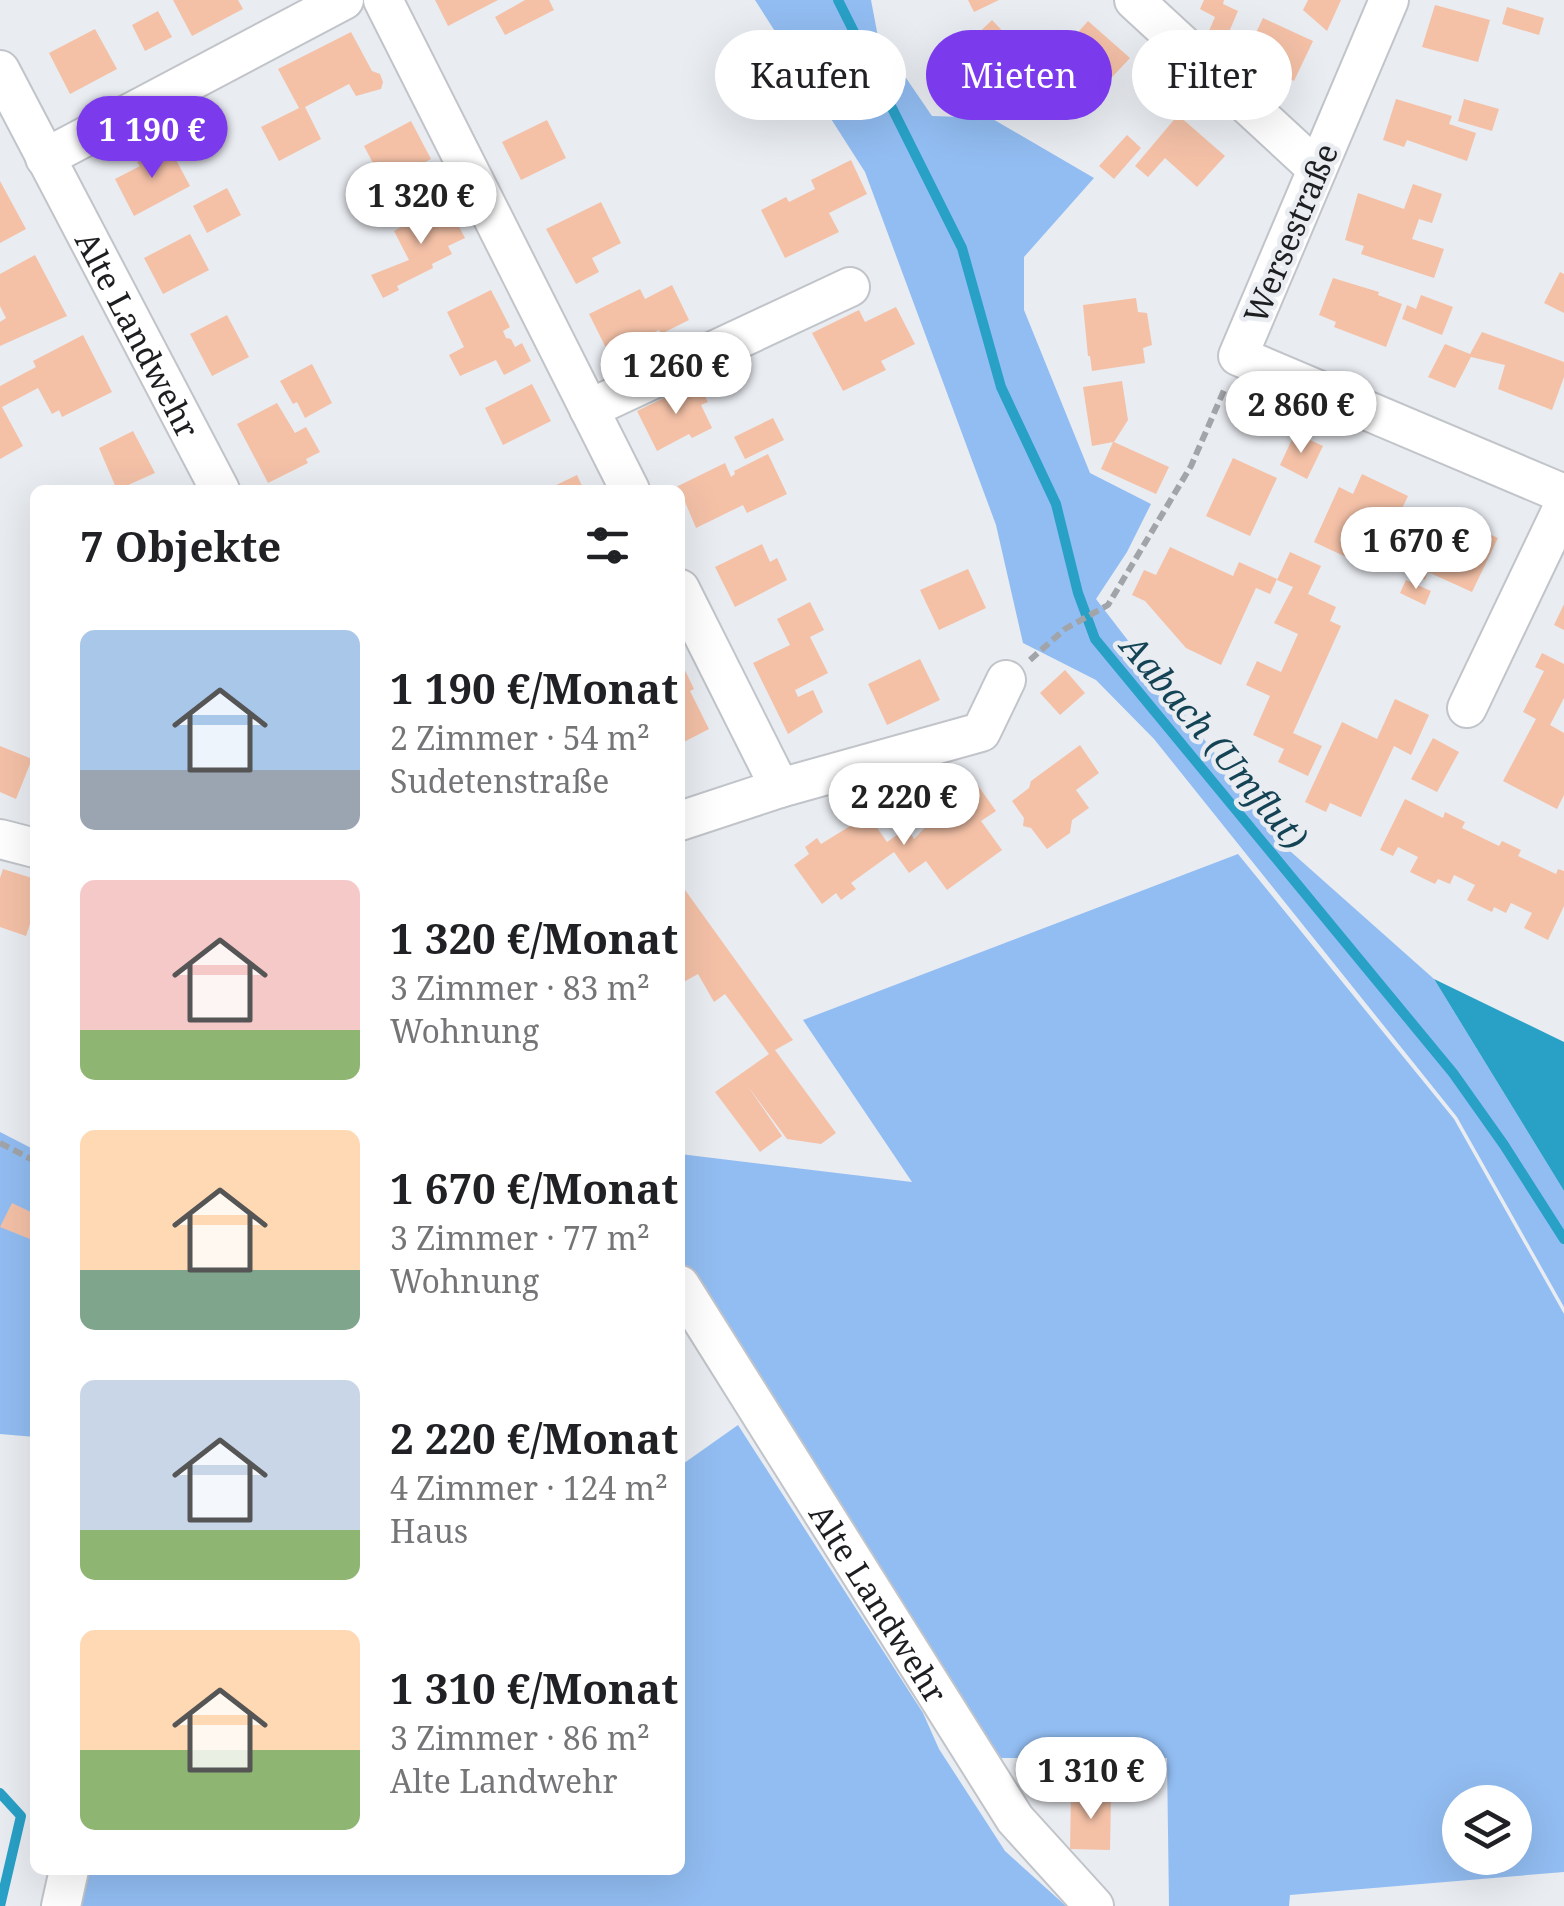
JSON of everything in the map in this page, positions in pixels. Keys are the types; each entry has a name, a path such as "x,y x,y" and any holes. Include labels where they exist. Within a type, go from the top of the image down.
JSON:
{"street":[{"path":"45,158 344,0"},
{"path":"384,0 628,485"},
{"path":"1134,0 1317,168"},
{"name":"Wersestraße","path":"1238,356 1389,0"},
{"name":"Alte Landwehr","path":"0,70 217,485"},
{"path":"590,408 850,288"},
{"path":"1238,356 1564,494"},
{"path":"1466,708 1564,505"},
{"path":"685,599 780,788"},
{"path":"685,819 780,788 981,732 1006,680"},
{"path":"0,839 30,847"},
{"name":"Alte Landwehr","path":"685,1293 1015,1820 1094,1906"},
{"path":"61,1906 68,1875"}],"path":[{"path":"1006,680 1065,629 1108,605 1191,466 1238,356"},
{"path":"0,1144 30,1159"}],"shaded area":[{"path":"755,0 871,0 877,30 774,30"},
{"path":"906,78 926,107 926,120 994,120 1094,178 1024,257 1024,310 1090,473 1151,504 1127,552 1096,599 1290,851 1434,979 1564,1191 1564,1307 1457,1117 1154,739 1096,680 1023,643 996,525 865,172 832,120 906,120"},
{"path":"1238,854 1454,1119 1564,1314 1564,1872 1532,1875 1532,1785 1442,1785 1442,1875 1528,1875 1290,1895 1289,1906 1169,1906 1167,1758 989,1758 685,1267 685,1155 912,1182 803,1020"},
{"path":"1434,979 1564,1042 1564,1191"},
{"path":"0,1132 30,1147 30,1437 0,1434"},
{"path":"738,1425 923,1713 939,1749 1005,1851 1066,1906 76,1906 83,1875 685,1875 685,1462"}],"building":[{"path":"173,0 238,0 243,9 192,36"},
{"path":"435,0 498,0 448,26"},
{"path":"525,0 549,0 554,10 505,35 495,17"},
{"path":"968,0 999,0 974,12"},
{"path":"1204,0 1224,0 1223,4 1238,11 1230,30 1209,30 1215,17 1200,9"},
{"path":"1308,0 1341,0 1327,31 1303,10"},
{"path":"1435,5 1490,20 1478,62 1422,47"},
{"path":"1507,7 1544,18 1539,35 1502,24"},
{"path":"158,11 172,37 145,51 132,25"},
{"path":"1263,18 1289,30 1257,30"},
{"path":"992,20 1002,30 982,30"},
{"path":"1088,21 1098,30 1080,30"},
{"path":"95,29 117,69 70,94 49,53"},
{"path":"1292,31 1313,41 1292,80"},
{"path":"351,32 372,71 380,74 381,89 356,96 349,84 305,107 321,139 279,161 261,127 299,108 278,69"},
{"path":"1112,42 1130,58 1112,77"},
{"path":"1396,99 1452,116 1449,124 1476,133 1467,161 1407,140 1404,147 1383,140"},
{"path":"1464,99 1499,109 1492,131 1458,121"},
{"path":"547,120 566,158 521,180 502,142"},
{"path":"1174,120 1184,120 1225,156 1197,187 1165,158 1148,177 1135,166"},
{"path":"411,121 431,159 384,184 364,146"},
{"path":"1127,135 1141,148 1114,179 1099,166"},
{"path":"168,145 190,186 134,216 115,179"},
{"path":"851,160 867,194 829,213 839,232 785,258 761,210 786,197 789,202 815,189 811,180"},
{"path":"0,181 26,229 0,243"},
{"path":"1413,184 1442,194 1432,223 1419,219 1412,239 1444,249 1434,278 1361,254 1364,246 1345,240 1358,193 1404,209"},
{"path":"227,188 241,215 207,233 193,206"},
{"path":"601,202 621,243 592,258 599,272 576,284 546,229"},
{"path":"447,204 465,238 448,246 452,254 432,264 433,268 397,286 399,290 383,298 371,275 409,260 394,231"},
{"path":"190,234 209,270 163,294 144,258"},
{"path":"35,255 67,316 0,346 0,322 6,318 0,306 0,274"},
{"path":"1560,272 1564,274 1564,313 1544,303"},
{"path":"1333,278 1379,292 1378,295 1402,304 1386,347 1334,327 1336,322 1319,315"},
{"path":"672,285 689,320 661,334 659,330 642,338 644,342 611,358 589,314 640,289 645,299"},
{"path":"491,290 510,327 503,331 506,338 515,347 522,343 531,361 504,375 496,360 460,376 449,355 464,347 447,312"},
{"path":"1421,295 1453,307 1442,335 1402,319 1407,305 1416,309"},
{"path":"1136,298 1138,312 1147,313 1152,345 1143,348 1145,363 1092,371 1083,305"},
{"path":"896,307 915,344 881,361 886,370 843,391 812,333 859,310 865,322"},
{"path":"227,315 249,357 212,376 190,334"},
{"path":"1482,332 1564,362 1564,377 1552,410 1498,389 1505,365 1471,357 1455,388 1428,377 1445,344 1470,354"},
{"path":"83,335 112,392 62,417 59,410 52,414 38,388 2,407 23,446 0,459 0,386 36,367 33,361"},
{"path":"312,364 332,403 305,418 280,381"},
{"path":"1122,381 1128,420 1114,442 1169,467 1156,494 1101,469 1113,442 1092,446 1083,387"},
{"path":"697,382 708,402 701,405 712,428 692,438 689,434 657,451 637,411"},
{"path":"532,384 551,421 503,445 485,408"},
{"path":"277,403 295,433 306,427 320,452 306,459 308,463 268,483 237,424"},
{"path":"773,418 784,440 745,459 734,437"},
{"path":"133,431 155,473 128,485 115,485 99,448"},
{"path":"1295,433 1323,446 1307,479 1280,465"},
{"path":"768,454 787,494 747,513 743,505 696,528 685,502 685,485 680,485 725,463 731,477 734,471"},
{"path":"1233,458 1277,478 1250,536 1206,516"},
{"path":"1362,474 1408,496 1392,530 1436,550 1451,517 1498,538 1472,592 1428,572 1425,580 1379,558 1374,570 1314,542 1339,487 1353,494"},
{"path":"577,475 582,485 556,485"},
{"path":"762,544 770,562 777,558 787,580 735,607 715,567"},
{"path":"1170,547 1233,576 1239,562 1277,579 1270,594 1256,588 1221,665 1186,648 1145,601 1132,595 1144,570 1156,575"},
{"path":"1290,552 1321,566 1308,594 1336,607 1330,621 1341,626 1293,733 1322,746 1308,776 1278,762 1284,749 1253,735 1270,696 1246,685 1257,661 1281,672 1298,634 1274,623 1293,587 1277,580"},
{"path":"968,569 986,608 939,630 920,590"},
{"path":"1406,580 1431,591 1425,605 1400,593"},
{"path":"810,602 824,630 810,637 828,673 795,690 798,697 813,690 823,712 788,734 753,663 790,645 777,619"},
{"path":"1564,604 1564,630 1554,625"},
{"path":"1542,653 1564,664 1564,698 1550,725 1564,733 1564,795 1557,809 1503,781 1536,719 1523,712 1544,671 1535,667"},
{"path":"920,659 940,700 887,725 868,684"},
{"path":"685,670 694,689 690,691 709,729 685,741"},
{"path":"1065,670 1085,693 1060,715 1040,693"},
{"path":"1395,699 1429,715 1411,755 1394,746 1361,817 1330,803 1326,812 1305,802 1342,722 1377,739"},
{"path":"1433,738 1459,752 1437,792 1411,779"},
{"path":"1080,745 1099,773 1076,790 1089,808 1072,820 1070,833 1047,849 1031,828 1023,826 1024,818 1012,801 1029,788 1031,781"},
{"path":"0,746 30,758 30,764 16,799 0,792"},
{"path":"974,780 996,811 981,821 1002,850 947,890 926,861 909,873 894,852 851,883 856,889 841,900 836,893 822,904 794,865 809,854 805,847 817,838 821,844 868,815 887,842 907,828 914,839 935,817 964,803 956,792"},
{"path":"1405,799 1443,818 1445,812 1465,822 1462,828 1499,846 1502,841 1521,850 1518,856 1556,874 1558,869 1564,871 1564,906 1548,940 1524,928 1532,913 1511,903 1506,913 1494,907 1492,912 1467,900 1475,885 1454,875 1450,884 1438,879 1435,884 1410,872 1418,857 1398,847 1393,856 1380,850"},
{"path":"3,869 30,877 30,924 26,936 0,927"},
{"path":"685,890 793,1040 775,1050 836,1133 821,1144 787,1139 747,1085 782,1136 760,1152 715,1092 769,1054 725,994 714,1002 698,974 685,981"},
{"path":"12,1203 30,1212 30,1239 0,1227"},
{"path":"1071,1795 1111,1795 1110,1850 1070,1849"}],"waterway":[{"name":"Aabach (Umflut)","path":"838,0 962,248 1001,387 1056,504 1078,593 1095,639 1453,1073 1564,1239"},
{"path":"0,1793 21,1816 0,1906"}]}
